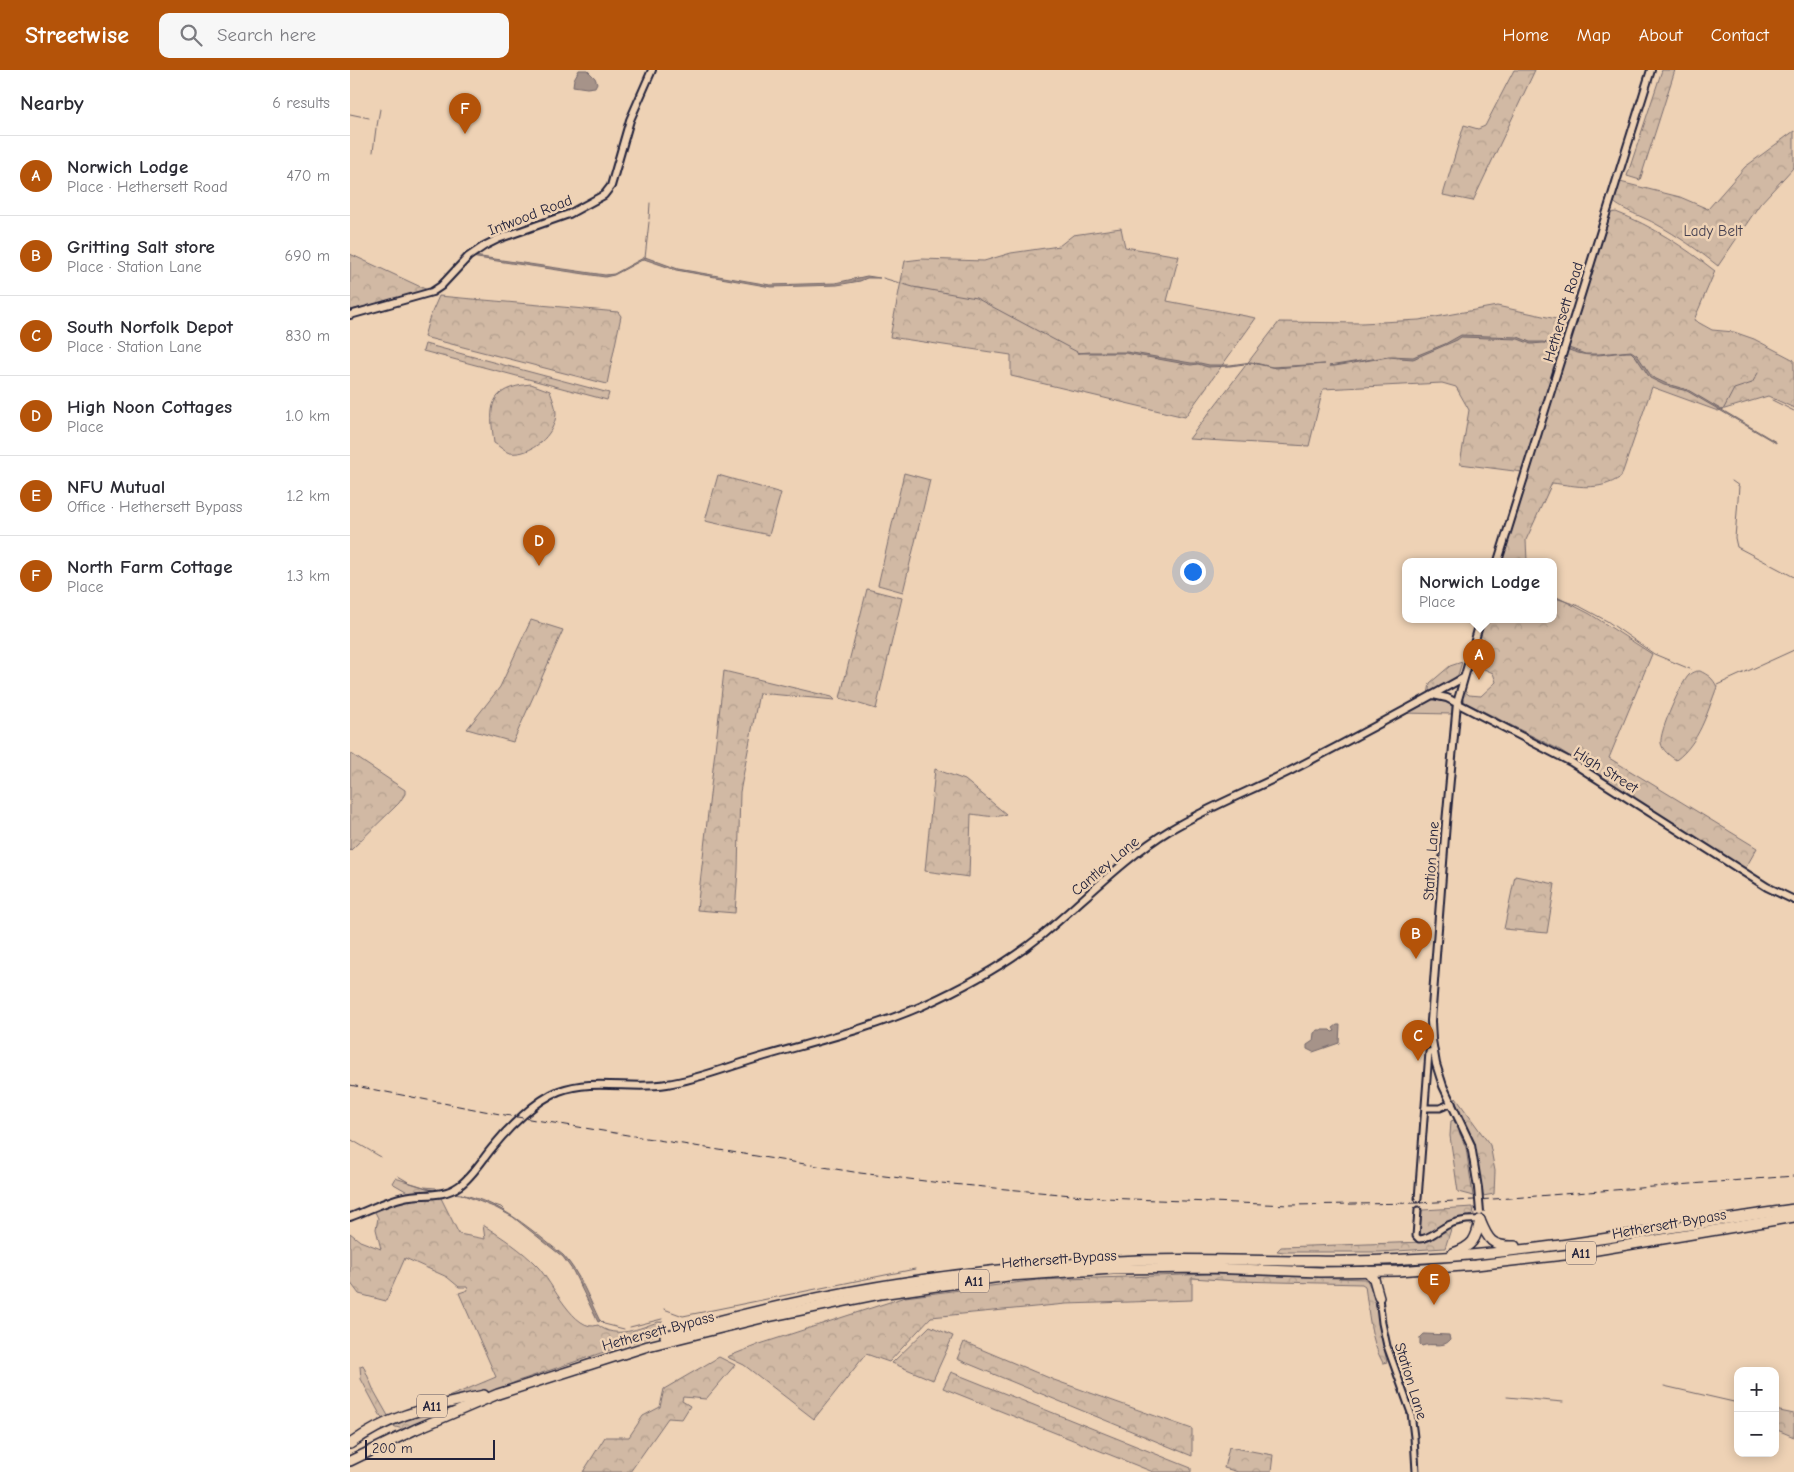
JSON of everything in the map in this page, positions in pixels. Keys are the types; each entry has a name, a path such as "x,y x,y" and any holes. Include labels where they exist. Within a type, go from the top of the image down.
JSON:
{"highway":[{"name":"Hethersett Bypass","path":"350,1444 378,1426 412,1412 498,1392 582,1362 706,1324 813,1299 871,1288 961,1274 1093,1262 1192,1260 1317,1261 1490,1254 1552,1247 1794,1210"},
{"name":"A11","path":"1480,1216 1488,1238 1492,1242 1500,1245 1552,1247"},
{"name":"A11","path":"1426,1258 1453,1253 1469,1246 1476,1238 1480,1216"},
{"name":"Hethersett Bypass","path":"350,1461 432,1422 498,1394 648,1346 780,1314 880,1294 1008,1276 1113,1269 1209,1268 1320,1272 1390,1271 1476,1266 1553,1257 1794,1217"},
{"path":"1366,1271 1374,1280 1380,1297"},
{"path":"1380,1297 1384,1280 1390,1271"}],"street":[{"name":"Intwood Road","path":"350,314 432,292 441,286 468,257 484,246 585,207 604,195 611,186 630,120 652,70"},
{"name":"Hethersett Road","path":"1499,558 1651,70"},
{"path":"1433,695 1447,698 1457,703 1480,623"},
{"name":"Cantley Lane","path":"350,1217 401,1198 437,1195 452,1190 463,1182 498,1140 520,1119 546,1097 556,1092 578,1086 652,1086 667,1084 895,1017 922,1006 976,978 1020,952 1125,864 1168,831 1304,763 1463,678"},
{"name":"High Street","path":"1457,703 1572,762 1767,886 1794,900"},
{"name":"Station Lane","path":"1457,703 1431,1020 1433,1051 1444,1086 1471,1145 1478,1188 1480,1216"},
{"name":"Station Lane","path":"1418,1199 1428,1056 1429,1052 1433,1051"},
{"path":"1425,1108 1440,1108 1452,1103"},
{"path":"1418,1210 1416,1236 1419,1239 1429,1236 1450,1224 1480,1216"},
{"name":"Station Lane","path":"1380,1297 1382,1323 1387,1346 1411,1413 1416,1472"}],"green space":[{"path":"1514,70 1535,70 1473,201 1443,195 1464,125 1478,129 1485,126"},
{"path":"1662,70 1675,70 1640,180 1627,176"},
{"name":"Lady Belt","path":"1794,131 1794,167 1760,204 1718,266 1672,233 1622,208 1614,202 1620,182 1680,197 1708,209 1745,167"},
{"path":"1616,212 1643,224 1668,238 1715,271 1694,320 1712,330 1734,332 1754,339 1794,360 1794,408 1768,396 1718,411 1652,387 1621,477 1604,485 1588,487 1552,483 1526,540 1527,558 1503,558 1610,213"},
{"path":"1121,228 1125,247 1179,256 1167,301 1256,318 1185,417 1011,376 1011,355 890,337 905,261 922,259 984,261 1011,253 1059,246 1073,235"},
{"path":"350,254 423,288 430,291 350,310"},
{"path":"439,296 618,312 621,316 607,384 424,337"},
{"path":"1497,306 1570,322 1522,472 1460,464 1469,410 1456,387 1442,383 1323,389 1309,446 1189,439 1279,322 1362,323 1419,320"},
{"path":"425,344 609,393 607,400 423,351"},
{"path":"531,384 550,391 556,411 555,422 547,436 534,448 518,453 510,453 494,443 492,409 494,401 506,390"},
{"path":"904,473 930,480 903,592 878,585"},
{"path":"718,475 781,493 769,535 705,521"},
{"path":"867,589 902,598 876,709 840,698"},
{"path":"1557,597 1590,614 1652,654 1609,758 1757,848 1745,869 1560,750 1465,702 1462,698 1463,690 1469,695 1481,696 1496,682 1493,673 1475,665 1471,671 1468,670 1483,623 1557,623"},
{"path":"531,620 563,630 513,742 467,729 500,687"},
{"path":"1462,662 1458,675 1445,686 1428,695 1430,683 1450,666"},
{"path":"724,671 832,697 835,700 759,693 740,792 735,913 697,910"},
{"path":"1700,671 1710,677 1717,687 1706,717 1691,745 1676,760 1662,746 1661,737 1663,729 1685,680 1691,673"},
{"path":"1438,698 1452,704 1452,714 1403,713 1429,700"},
{"path":"350,753 405,790 405,794 399,803 350,851"},
{"path":"935,769 965,780 1006,814 993,816 971,814 969,877 925,871"},
{"path":"1515,876 1555,884 1547,933 1504,929"},
{"path":"1456,1098 1490,1145 1495,1171 1494,1194 1483,1196 1475,1146 1454,1102"},
{"path":"1454,1120 1466,1148 1473,1196 1458,1192 1450,1136 1451,1121"},
{"path":"395,1178 424,1187 436,1188 459,1234 485,1239 483,1225 519,1250 538,1267 565,1305 581,1322 589,1326 598,1325 612,1332 620,1332 663,1322 669,1330 518,1381 403,1429 385,1424 361,1379 360,1366 363,1365 374,1391 391,1421 496,1377 459,1293 468,1290 467,1287 459,1287 447,1277 405,1258 386,1301 359,1294 350,1282 350,1233 360,1241 381,1249 376,1229 378,1218 374,1210 411,1194 392,1183"},
{"path":"1473,1207 1474,1215 1451,1221 1423,1236 1420,1234 1421,1213 1423,1210"},
{"path":"1450,1227 1445,1248 1380,1252 1277,1251 1281,1247 1424,1242"},
{"path":"1212,1274 1366,1279 1376,1306 1387,1362 1383,1363 1375,1345 1365,1286 1362,1284 1192,1278 1192,1300 1066,1304 931,1317 889,1362 866,1354 814,1419 744,1365 727,1357 760,1344 905,1297 1038,1280"},
{"path":"930,1326 953,1336 933,1380 892,1363"},
{"path":"964,1342 1054,1380 1192,1429 1192,1456 957,1359"},
{"path":"719,1357 735,1365 706,1399 683,1397 682,1401 690,1406 682,1419 668,1418 630,1472 583,1472 605,1437 629,1437 643,1416 660,1407 664,1389"},
{"path":"951,1372 1191,1468 1191,1472 1153,1472 943,1388"},
{"path":"1779,1411 1794,1414 1794,1437 1779,1431"},
{"path":"1229,1447 1273,1455 1271,1472 1238,1472 1224,1468"}],"shaded area":[{"path":"579,70 587,70 595,78 597,83 595,87 573,86 574,79"},
{"path":"474,256 605,275 614,274 645,257 678,269 770,285 835,283 867,276 880,278 867,278 837,285 771,287 676,270 644,259 614,275 605,277"},
{"path":"1461,335 1518,337 1530,342 1543,342 1559,346 1543,343 1531,344 1518,339 1461,337 1413,359 1388,357 1329,366 1389,356 1413,357 1445,344"},
{"path":"1569,348 1585,354 1631,351 1637,355 1652,377 1688,390 1776,443 1687,391 1664,385 1650,378 1631,352 1586,355 1569,350"},
{"path":"1127,352 1209,365 1251,362 1272,367 1325,364 1276,368 1252,363 1230,366 1208,367 1125,353 1077,353"},
{"path":"1340,1025 1339,1043 1313,1052 1307,1049 1307,1045 1313,1041 1314,1033 1318,1030 1335,1031 1333,1028"},
{"path":"461,1194 490,1204 515,1218 563,1255 579,1278 600,1321 598,1322 573,1271 563,1257 513,1217"},
{"path":"1424,1334 1449,1335 1450,1340 1440,1345 1422,1346 1420,1338"}],"waterway":[{"path":"377,126 380,109"},
{"path":"350,114 369,118"},
{"path":"373,152 376,128"},
{"path":"649,219 650,203"},
{"path":"645,258 649,222"},
{"path":"883,278 913,287 976,298 1079,353"},
{"path":"1723,410 1734,389 1752,383 1758,373"},
{"path":"1772,400 1794,411"},
{"path":"1732,481 1739,486 1735,538 1737,547 1794,577"},
{"path":"1557,598 1579,606 1607,621 1654,654 1690,669"},
{"path":"1717,685 1794,650"},
{"path":"350,1139 381,1157"},
{"path":"398,1176 410,1183 436,1191"},
{"path":"452,1193 461,1194"},
{"path":"495,1205 505,1211"},
{"path":"664,1309 683,1316 915,1269"},
{"path":"630,1327 662,1319"},
{"path":"600,1320 604,1324 624,1329"},
{"path":"1664,1386 1734,1402"},
{"path":"1507,1397 1563,1402"}],"railway":[{"path":"350,1085 505,1115 860,1173 941,1183 1104,1198 1290,1205 1418,1203 1511,1198 1794,1176"}],"place":[{"name":"North Farm Cottage","path":"465,134"},
{"name":"High Noon Cottages","path":"539,566"},
{"name":"Norwich Lodge","path":"1479,680"},
{"name":"Gritting Salt store","path":"1416,959"},
{"name":"South Norfolk Depot","path":"1418,1061"},
{"name":"NFU Mutual","path":"1434,1305"}]}
